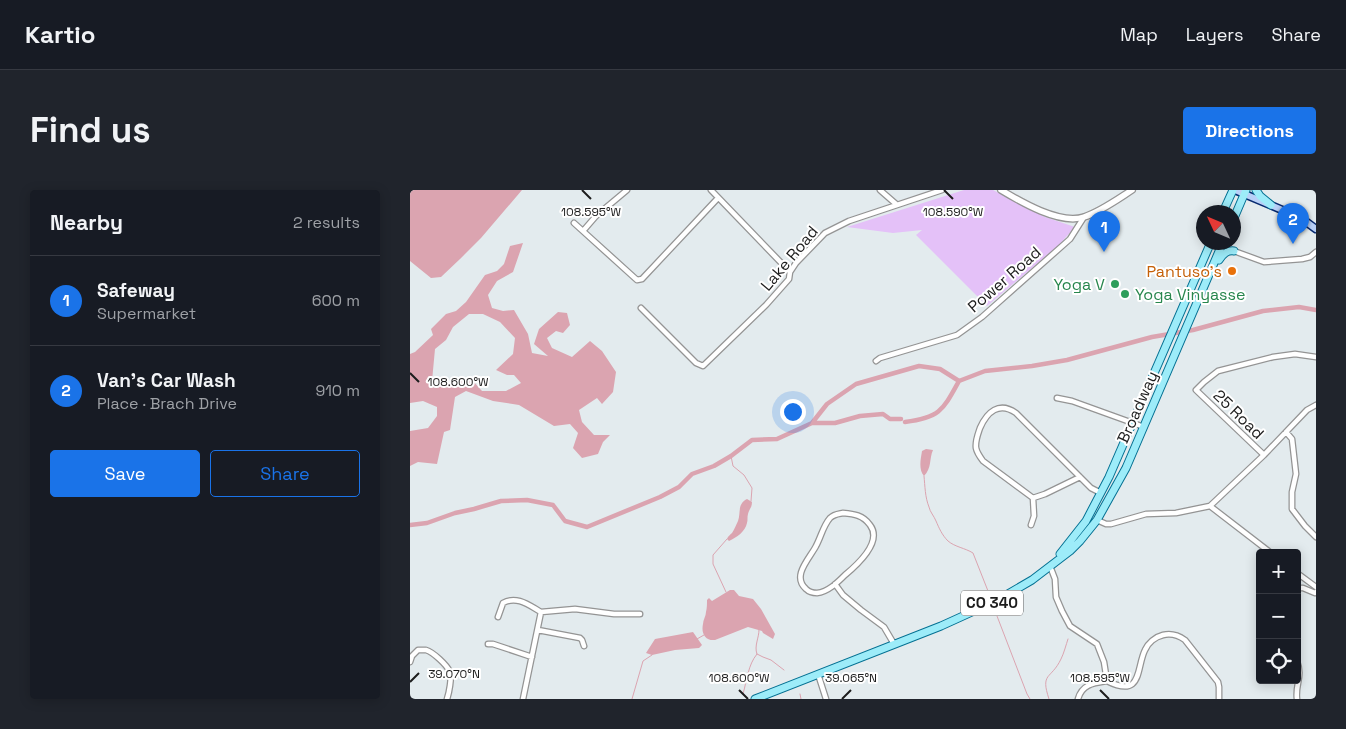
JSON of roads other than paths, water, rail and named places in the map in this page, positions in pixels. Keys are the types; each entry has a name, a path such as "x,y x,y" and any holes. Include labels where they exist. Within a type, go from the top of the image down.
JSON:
{"main road":[{"path":"1226,205 1234,190 1245,192 1271,206 1301,218 1316,229"},
{"path":"1256,190 1271,206"},
{"path":"1240,205 1245,192"},
{"name":"Broadway","path":"1050,566 1082,526 1101,493 1207,250"},
{"path":"1205,284 1216,250"},
{"name":"Broadway","path":"755,699 949,622 996,601 1017,590 1070,551 1097,520 1116,487 1144,427 1220,250"},
{"path":"1205,284 1222,255 1234,250"},
{"path":"1101,493 1107,492 1113,486 1128,462"}],"street":[{"path":"583,231 596,216 627,190"},
{"path":"711,190 790,272"},
{"path":"880,190 896,204"},
{"name":"Lake Road","path":"641,308 696,363 703,366 766,305 789,279 790,272 796,264 830,229 896,204 942,190"},
{"path":"1001,190 1053,216 1066,218 1084,217"},
{"name":"Power Road","path":"876,361 880,358 958,335 983,316 1066,243 1077,230 1084,217 1132,190"},
{"path":"574,223 637,280 642,279 718,198"},
{"path":"1234,250 1264,262 1302,259 1316,252"},
{"name":"25 Road","path":"1264,455 1196,390 1218,371 1273,357 1295,354 1316,357"},
{"path":"1057,398 1072,401 1144,427"},
{"path":"1097,520 1111,524 1146,514 1176,512 1210,506 1264,455 1307,410 1316,406"},
{"path":"1034,498 984,461 976,449 978,432 984,420 991,412 997,409 1010,409 1016,413 1091,488 1101,493"},
{"path":"1286,432 1292,439 1296,474 1292,492 1292,509 1316,537"},
{"path":"1034,498 1080,477"},
{"path":"1031,525 1034,516 1034,498"},
{"path":"1210,506 1265,549"},
{"path":"834,514 858,515 872,527 874,537 871,546 859,563 835,584 824,591 816,593 807,590 802,585 800,576 829,519 834,514"},
{"path":"1050,566 1054,575 1056,597 1062,611 1070,626 1097,644 1104,662 1107,681 1123,691 1134,688 1147,646 1157,637 1172,634 1185,640 1218,682 1219,699"},
{"path":"1301,576 1316,587"},
{"path":"835,584 860,610 884,627 894,644"},
{"path":"1301,588 1316,592"},
{"path":"498,616 502,605 506,601 512,600 524,602 541,612 575,609 614,614 640,614"},
{"path":"523,699 541,612"},
{"path":"538,630 580,638 584,646"},
{"path":"488,644 493,644 532,658"},
{"path":"410,662 412,656 418,650 426,650 444,663 450,672 450,693 447,699"},
{"path":"818,674 826,699"},
{"path":"1078,699 1079,695 1089,684 1107,681"},
{"path":"1297,699 1299,684"}],"waterway":[{"path":"905,422 933,415 944,406 959,381 985,371 1067,360 1152,337 1193,330 1263,311 1299,307 1316,310"},
{"path":"410,525 427,523 455,513 501,501 527,500 553,505 565,521 587,527 660,497 679,487 692,474 714,466 752,440 777,439 812,423 827,404 856,384 919,366 940,369 959,381"},
{"path":"812,423 835,423 860,416 883,414 890,419 901,419"},
{"path":"731,456 733,466 744,475 752,488 751,501"},
{"path":"924,476 925,492 930,511 941,531 951,543 973,553 988,591"},
{"path":"726,592 713,564 713,555 727,539"},
{"path":"997,616 1030,699"},
{"path":"743,694 750,668 757,654 759,630"},
{"path":"697,639 704,635"},
{"path":"1049,699 1046,680 1061,659 1068,639"},
{"path":"757,654 771,660 784,670"},
{"path":"632,699 643,661 652,655"},
{"path":"800,694 801,699"}],"place":[{"name":"Van's Car Wash","path":"1293,244"},
{"name":"Safeway","path":"1104,252"},
{"name":"Pantuso's","path":"1232,271"},
{"name":"Yoga V","path":"1115,284"},
{"name":"Yoga Vinyasse","path":"1125,294"}]}
